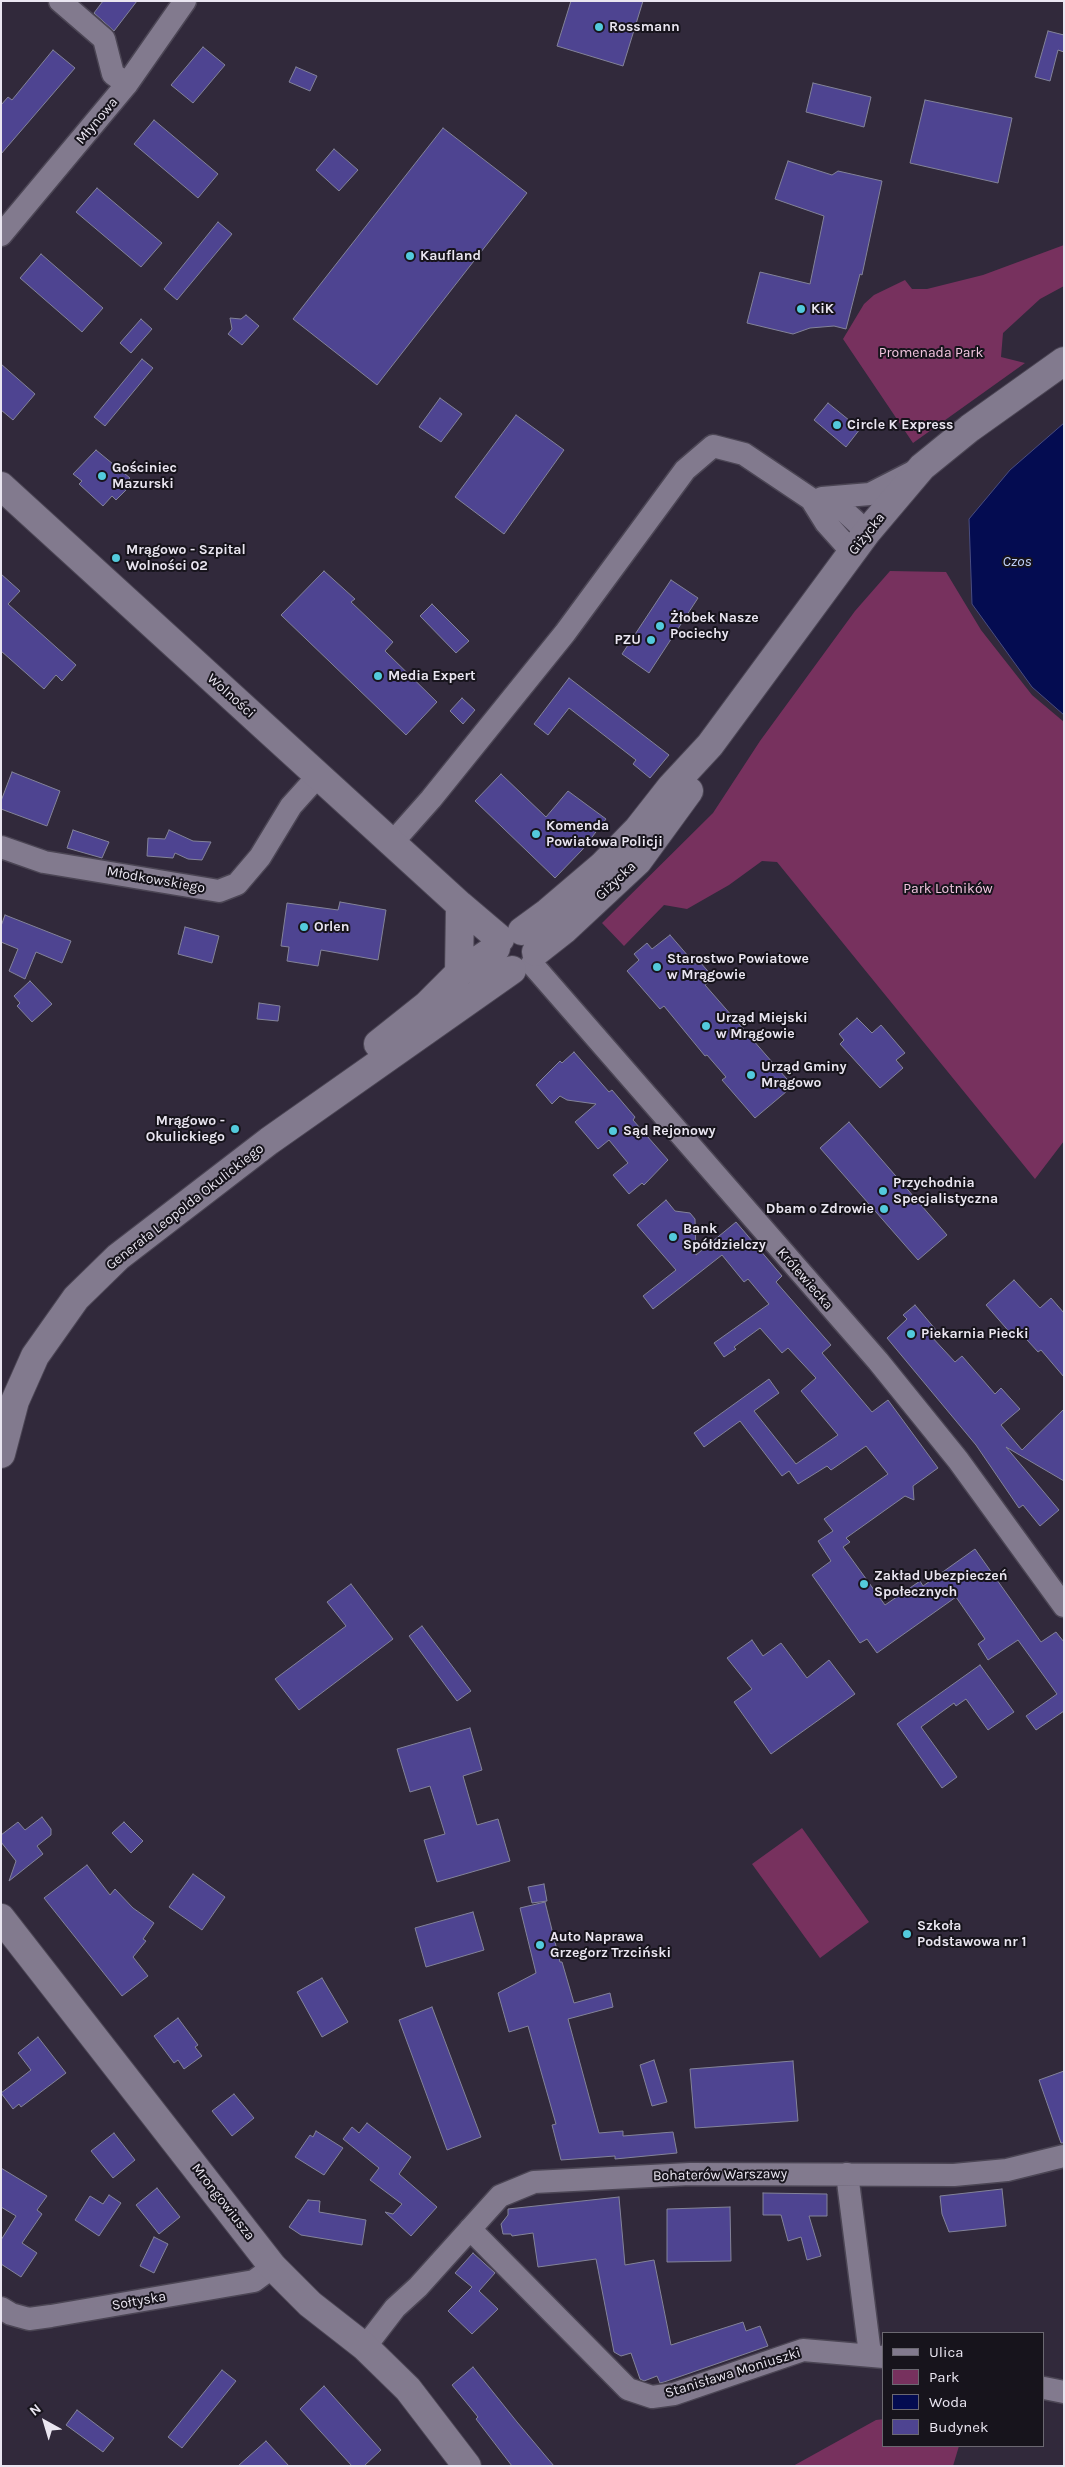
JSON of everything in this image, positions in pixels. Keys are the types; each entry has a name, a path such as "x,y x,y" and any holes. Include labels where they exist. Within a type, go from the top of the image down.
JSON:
{"street":[{"path":"60,1 104,39 113,74 127,84"},
{"name":"Młynowa","path":"1,235 127,84 185,1"},
{"name":"Giżycka","path":"524,953 638,861 689,791 710,745 860,542 922,467 970,428 1064,361"},
{"path":"392,843 565,633 685,470 713,446 744,454 811,499 840,507 860,542"},
{"path":"811,499 870,494 922,467"},
{"name":"Wolności","path":"1,486 460,905 524,953"},
{"name":"Młodkowskiego","path":"1,847 44,862 219,891 236,884 260,857 291,806 318,776"},
{"path":"459,973 460,905"},
{"name":"Generała Leopolda Okulickiego","path":"269,1141 344,1072 427,1005 459,973 524,953"},
{"name":"Generała Leopolda Okulickiego","path":"1,1454 15,1401 35,1356 76,1298 137,1241 524,953"},
{"name":"Królewiecka","path":"524,953 878,1361 958,1460 1064,1606"},
{"name":"Mrongowiusza","path":"1,1918 273,2267 310,2304 366,2347 408,2389 467,2466"},
{"name":"Bohaterów Warszawy","path":"366,2347 395,2308 418,2287 500,2196 534,2182 690,2174 954,2175 1007,2170 1064,2156"},
{"path":"847,2174 877,2356"},
{"name":"Stanisława Moniuszki","path":"470,2229 628,2389 652,2397 674,2394 802,2350 877,2356"},
{"name":"Sołtyska","path":"1,2308 12,2314 29,2319 50,2316 254,2282 273,2267"},
{"path":"1045,2388 1064,2392"}],"green space":[{"name":"Promenada Park","path":"1064,245 1064,286 1040,299 1003,333 1001,357 1025,363 913,443 843,339 864,304 874,295 905,280 912,289 927,289 983,275"},
{"name":"Park Lotników","path":"890,571 946,572 981,630 1032,695 1064,722 1064,1141 1035,1179 777,862 762,861 729,885 687,909 664,905 624,946 602,923 713,813 760,741 855,611"},
{"path":"802,1828 869,1922 820,1958 752,1864"},
{"path":"882,2419 882,2447 959,2447 953,2466 793,2466 876,2420"}],"water":[{"name":"Czos","path":"1064,423 1064,715 1032,687 972,604 969,519 1010,470"}],"building":[{"path":"103,1 137,1 114,31 94,13"},
{"path":"571,1 643,1 623,66 557,46"},
{"path":"1048,31 1064,35 1064,52 1058,50 1050,81 1035,77"},
{"path":"203,47 225,65 193,103 171,85"},
{"path":"53,50 75,68 1,154 1,105 8,97 12,100"},
{"path":"296,67 317,76 310,91 289,82"},
{"path":"813,83 871,97 864,127 806,112"},
{"path":"925,100 1012,118 998,183 910,163"},
{"path":"154,120 218,174 198,198 134,144"},
{"name":"Kaufland","path":"443,128 527,193 377,385 293,319"},
{"path":"334,149 358,170 339,191 316,170"},
{"path":"788,161 832,175 838,171 882,181 862,275 860,274 846,329 834,326 810,328 793,334 747,323 760,272 810,284 824,216 775,199"},
{"path":"97,188 162,243 141,267 76,212"},
{"path":"218,222 232,234 177,300 164,289"},
{"path":"41,254 103,308 82,332 20,278"},
{"path":"246,315 259,326 242,345 228,334 232,329 230,318 241,319"},
{"path":"141,319 152,329 131,353 120,343"},
{"path":"142,359 153,368 105,426 94,417"},
{"path":"1,364 35,394 13,420 1,410"},
{"path":"440,398 462,414 441,442 419,427"},
{"name":"Circle K Express","path":"828,403 860,429 846,447 814,420"},
{"path":"516,415 564,450 504,534 455,497"},
{"name":"Gościniec Mazurski","path":"96,450 130,478 122,485 127,489 116,500 112,496 103,506 79,484 82,481 73,474"},
{"name":"Media Expert","path":"324,571 355,599 351,602 393,642 385,651 437,702 406,735 281,615"},
{"path":"1,574 20,591 8,604 76,665 62,681 56,675 44,689 1,651"},
{"name":"PZU","path":"671,580 698,598 649,673 622,654"},
{"path":"432,604 469,641 456,653 420,616"},
{"path":"569,678 669,755 650,778 633,764 636,760 569,708 548,735 534,724"},
{"path":"462,698 475,710 463,724 450,711"},
{"path":"12,772 60,791 47,826 1,809 1,801"},
{"name":"Komenda Powiatowa Policji","path":"501,774 546,817 568,791 606,819 582,850 555,878 475,801"},
{"path":"73,830 109,842 102,858 67,848"},
{"path":"169,830 193,841 211,842 202,860 188,859 175,853 173,858 147,856 148,838 165,839"},
{"path":"340,902 386,910 378,960 321,950 318,966 287,961 289,947 281,946 287,903 338,910"},
{"path":"5,915 71,941 62,963 36,952 25,979 9,971 18,949 1,942 1,926"},
{"path":"185,927 219,936 212,963 178,954"},
{"path":"670,935 695,964 699,961 714,978 705,985 793,1086 755,1118 722,1080 726,1077 707,1055 705,1056 664,1006 660,1009 627,971 639,960 634,954 647,943 652,949"},
{"path":"30,981 52,1004 32,1022 17,1006 20,1003 14,996"},
{"path":"259,1003 280,1006 278,1021 257,1019"},
{"path":"857,1018 872,1033 881,1025 905,1053 896,1060 903,1068 880,1088 840,1044 844,1040 839,1034"},
{"name":"Sąd Rejonowy","path":"574,1052 609,1092 612,1090 635,1117 633,1120 668,1160 644,1185 642,1183 629,1194 613,1175 628,1163 609,1140 598,1149 575,1122 596,1104 567,1100 560,1096 552,1104 536,1085 560,1061 562,1063"},
{"name":"Przychodnia Specjalistyczna","path":"849,1122 947,1235 918,1260 820,1148"},
{"path":"666,1200 675,1211 690,1213 695,1219 696,1255 736,1222 782,1276 776,1282 831,1345 822,1353 872,1412 888,1400 938,1468 913,1486 914,1500 905,1496 846,1538 850,1542 843,1547 885,1605 920,1581 923,1586 975,1549 1041,1642 1056,1632 1064,1642 1064,1711 1036,1730 1026,1716 1057,1694 1018,1640 988,1660 978,1644 985,1639 956,1597 877,1653 867,1639 860,1643 812,1575 831,1561 818,1541 833,1531 824,1519 888,1474 866,1446 831,1470 827,1466 798,1484 789,1471 782,1476 740,1421 704,1447 694,1433 769,1379 779,1393 754,1411 796,1464 838,1435 801,1391 816,1378 788,1348 782,1353 760,1328 734,1347 736,1349 724,1357 714,1343 769,1304 748,1279 744,1282 722,1255 653,1309 643,1296 676,1270 637,1225"},
{"path":"1014,1280 1040,1308 1051,1298 1064,1313 1064,1377 1041,1350 1038,1352 1018,1330 1012,1335 986,1305"},
{"path":"915,1305 936,1330 930,1335 955,1362 962,1356 995,1394 1001,1388 1020,1409 1001,1425 1022,1450 1064,1409 1064,1481 1006,1447 1059,1510 1040,1526 1023,1505 1019,1508 976,1445 887,1338 907,1319 903,1315"},
{"path":"351,1584 393,1639 299,1710 275,1679 346,1626 327,1602"},
{"path":"422,1626 471,1691 457,1701 409,1636"},
{"path":"752,1640 763,1656 781,1643 807,1678 829,1660 855,1694 771,1754 734,1702 752,1689 727,1658"},
{"path":"980,1665 1014,1712 988,1730 966,1699 956,1706 954,1703 921,1727 957,1777 942,1788 897,1724"},
{"path":"470,1728 482,1770 463,1776 477,1825 498,1819 510,1861 437,1882 424,1840 445,1834 430,1786 410,1792 397,1749"},
{"path":"42,1817 51,1829 51,1835 37,1846 43,1854 9,1881 16,1861 1,1842 1,1835 18,1822 25,1830"},
{"path":"124,1822 143,1841 131,1853 112,1833"},
{"path":"87,1865 110,1895 115,1889 133,1908 154,1923 143,1939 146,1941 133,1957 148,1976 122,1996 44,1898"},
{"path":"193,1874 225,1897 202,1930 169,1907"},
{"path":"544,1884 547,1901 532,1903 528,1887"},
{"path":"545,1902 560,1962 562,1962 574,2003 610,1993 613,2007 568,2019 599,2133 623,2131 623,2136 673,2132 677,2153 615,2159 615,2156 561,2160 552,2125 556,2124 528,2026 509,2032 498,1993 536,1973 520,1908"},
{"path":"473,1912 484,1950 426,1967 415,1928"},
{"path":"322,1978 348,2022 322,2037 297,1992"},
{"path":"432,2007 481,2137 447,2150 399,2020"},
{"path":"178,2018 198,2045 195,2047 202,2056 184,2069 178,2060 174,2063 154,2036"},
{"path":"38,2037 66,2073 21,2107 19,2104 13,2109 1,2093 31,2070 18,2053"},
{"path":"654,2060 667,2102 652,2106 640,2065"},
{"path":"793,2061 798,2121 695,2128 690,2069"},
{"path":"1064,2071 1064,2143 1061,2143 1039,2080"},
{"path":"234,2094 254,2118 232,2136 212,2111"},
{"path":"367,2123 411,2157 399,2174 437,2207 411,2236 385,2212 393,2214 402,2204 370,2180 379,2168 343,2139 352,2127 359,2133"},
{"path":"316,2131 343,2148 324,2175 295,2157 310,2135 313,2137"},
{"path":"114,2133 135,2160 113,2178 91,2151"},
{"path":"1,2168 47,2196 37,2210 42,2214 22,2243 37,2253 21,2277 1,2264 1,2240 16,2216 1,2207"},
{"path":"157,2188 180,2217 159,2234 136,2205"},
{"path":"1002,2189 1006,2226 949,2232 942,2214 940,2196"},
{"path":"763,2193 827,2194 827,2216 809,2216 821,2256 807,2260 801,2237 788,2241 781,2215 763,2215"},
{"path":"109,2195 121,2203 99,2236 75,2220 90,2196 103,2204"},
{"path":"619,2197 625,2265 654,2260 671,2345 743,2322 746,2331 760,2326 768,2346 664,2382 660,2383 657,2376 644,2381 640,2379 631,2353 621,2356 614,2352 596,2259 538,2267 533,2233 512,2236 511,2234 503,2234 501,2224 508,2215 508,2209"},
{"path":"308,2200 320,2201 319,2212 366,2220 362,2245 301,2235 289,2227"},
{"path":"730,2207 731,2261 667,2262 667,2209"},
{"path":"154,2237 168,2244 154,2273 140,2266"},
{"path":"473,2253 495,2273 479,2291 498,2309 472,2334 448,2311 472,2287 455,2273"},
{"path":"473,2367 554,2466 512,2466 476,2419 478,2417 452,2385"},
{"path":"222,2370 236,2381 182,2448 168,2437"},
{"path":"324,2386 381,2450 364,2466 352,2466 300,2409"},
{"path":"77,2410 114,2438 103,2452 66,2425"},
{"path":"266,2441 289,2466 238,2466"}],"place":[{"name":"Rossmann","path":"599,27"},
{"name":"Kaufland","path":"410,256"},
{"name":"KiK","path":"801,309"},
{"name":"Circle K Express","path":"837,425"},
{"name":"Gościniec Mazurski","path":"102,476"},
{"name":"Mrągowo - Szpital Wolności 02","path":"116,558"},
{"name":"Żłobek Nasze Pociechy","path":"660,626"},
{"name":"PZU","path":"651,640"},
{"name":"Media Expert","path":"378,676"},
{"name":"Komenda Powiatowa Policji","path":"536,834"},
{"name":"Orlen","path":"304,927"},
{"name":"Starostwo Powiatowe w Mrągowie","path":"657,967"},
{"name":"Urząd Miejski w Mrągowie","path":"706,1026"},
{"name":"Urząd Gminy Mrągowo","path":"751,1075"},
{"name":"Mrągowo - Okulickiego","path":"235,1129"},
{"name":"Sąd Rejonowy","path":"613,1131"},
{"name":"Przychodnia Specjalistyczna","path":"883,1191"},
{"name":"Dbam o Zdrowie","path":"884,1209"},
{"name":"Bank Spółdzielczy","path":"673,1237"},
{"name":"Piekarnia Piecki","path":"911,1334"},
{"name":"Zakład Ubezpieczeń Społecznych","path":"864,1584"},
{"name":"Szkoła Podstawowa nr 1","path":"907,1934"},
{"name":"Auto Naprawa Grzegorz Trzciński","path":"540,1945"}]}
